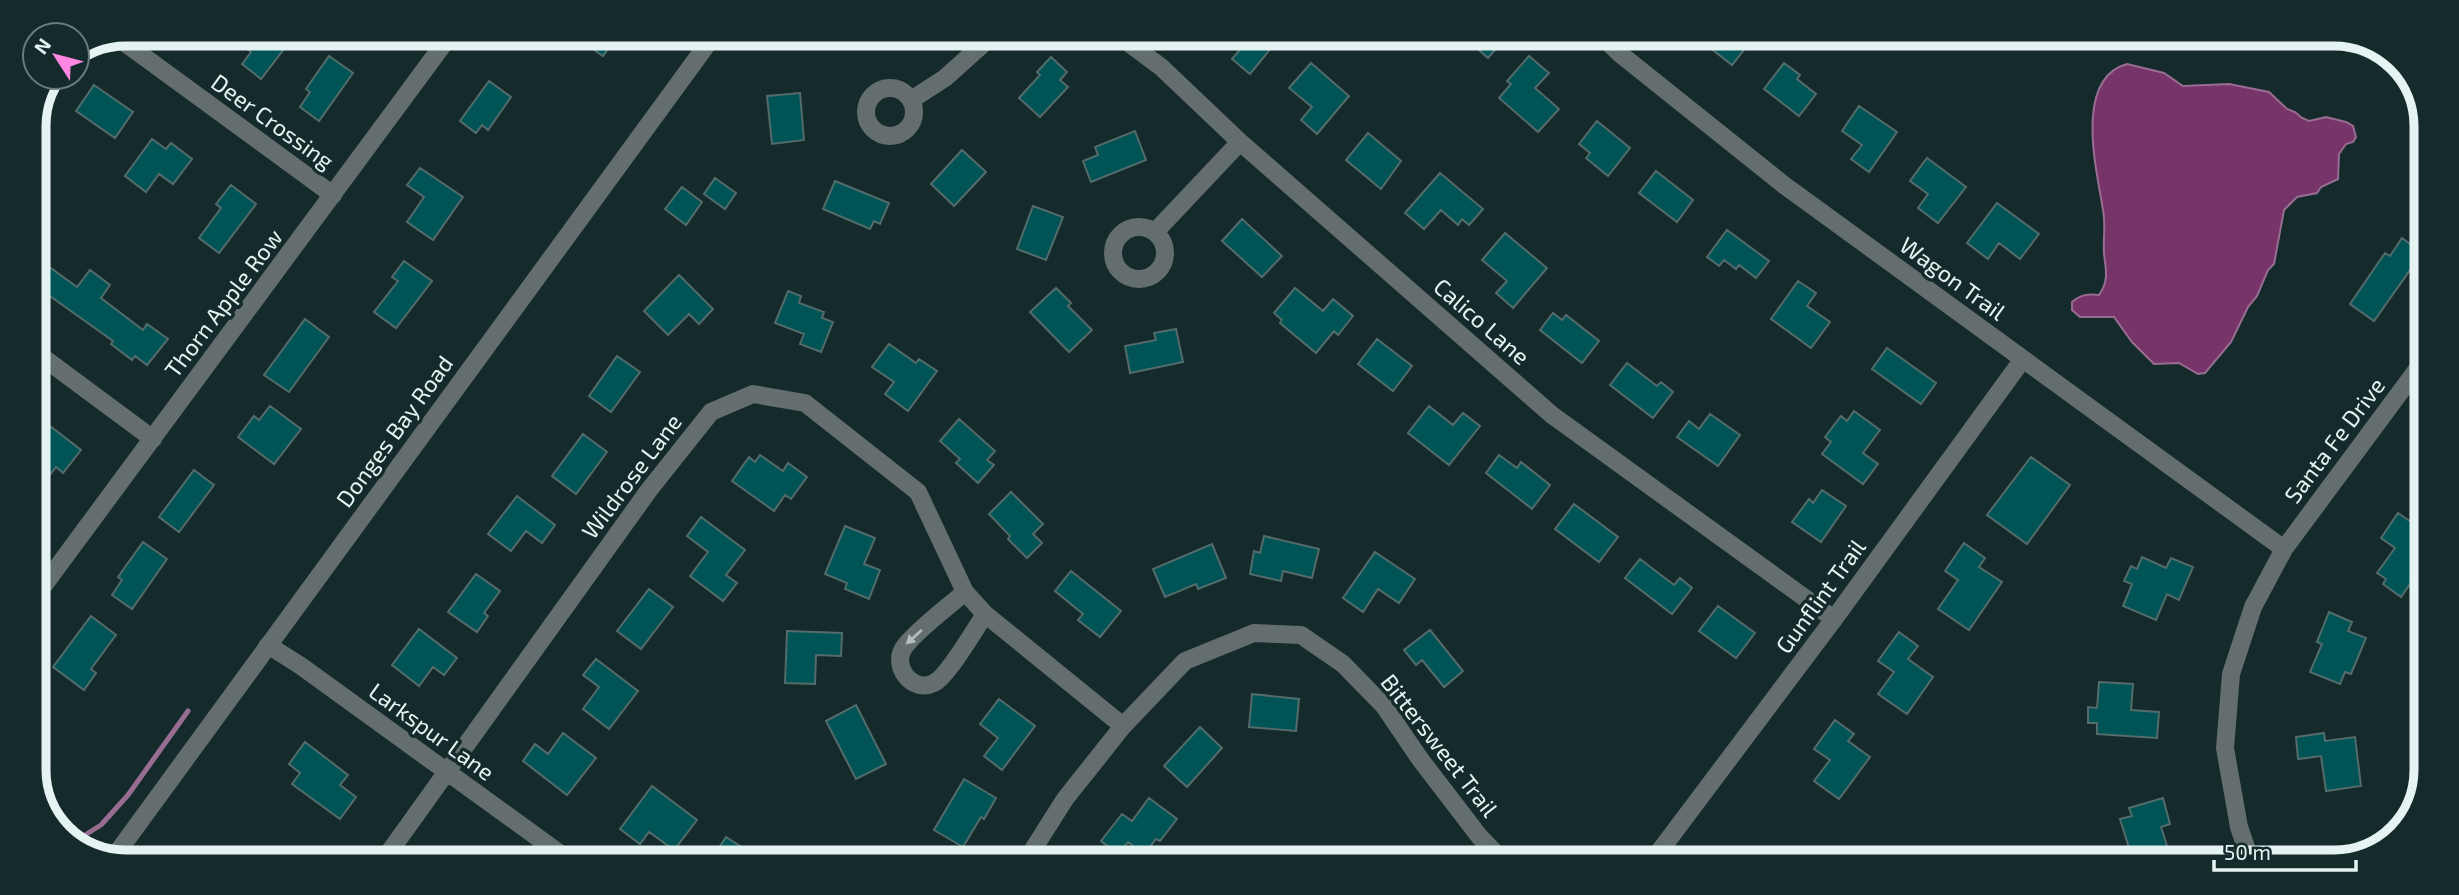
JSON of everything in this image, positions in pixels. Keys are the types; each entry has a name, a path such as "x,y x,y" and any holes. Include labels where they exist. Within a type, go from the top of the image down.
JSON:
{"street":[{"name":"Deer Crossing","path":"129,46 333,195"},
{"name":"Thorn Apple Row","path":"46,583 442,46"},
{"name":"Donges Bay Road","path":"120,849 705,46"},
{"path":"911,100 945,78 981,46"},
{"name":"Calico Lane","path":"1133,46 1161,67 1240,142 1552,415 1833,620"},
{"name":"Wagon Trail","path":"1612,46 1784,185 2284,549"},
{"path":"1156,232 1240,142"},
{"path":"45,359 153,439"},
{"name":"Gunflint Trail","path":"1660,850 1833,620 2023,359"},
{"name":"Santa Fe Drive","path":"2247,850 2239,827 2225,748 2231,674 2253,607 2284,549 2413,374"},
{"name":"Wildrose Lane","path":"391,850 642,500 711,412 753,394 805,403 918,492 965,592 985,614 1123,726"},
{"path":"965,592 905,646 900,661 905,676 919,685 927,685 941,678 985,614"},
{"name":"Bittersweet Trail","path":"1033,850 1065,799 1123,726 1185,661 1254,633 1301,635 1343,664 1384,706 1445,792 1492,850"},
{"name":"Larkspur Lane","path":"268,645 555,850"}],"shaded area":[{"path":"2127,64 2164,73 2183,86 2229,84 2269,92 2287,109 2309,121 2326,117 2346,122 2353,126 2356,137 2353,142 2346,144 2339,154 2338,179 2321,187 2317,193 2297,197 2284,210 2274,264 2268,270 2257,296 2248,307 2231,342 2205,373 2198,374 2179,363 2154,364 2132,342 2114,317 2080,317 2072,310 2072,302 2078,297 2099,295 2106,280 2104,216 2092,128 2094,107 2100,88 2110,73"}],"building":[{"path":"243,46 280,46 284,49 261,79 242,64 251,52"},
{"path":"589,46 610,46 603,56"},
{"path":"1243,46 1273,46 1250,74 1232,59"},
{"path":"1474,46 1498,46 1488,58"},
{"path":"1716,46 1747,46 1732,65 1713,50"},
{"path":"329,56 353,73 319,121 300,107 310,92 306,89"},
{"path":"1529,56 1549,73 1535,88 1559,109 1538,132 1499,98 1511,84 1507,81"},
{"path":"1051,57 1067,72 1060,80 1068,87 1040,117 1019,98 1040,75 1037,72"},
{"path":"1311,63 1349,96 1317,134 1301,120 1312,107 1289,88"},
{"path":"1784,63 1800,75 1797,79 1816,94 1799,116 1764,89"},
{"path":"489,81 511,97 488,130 482,125 476,133 460,121"},
{"path":"94,85 133,112 115,138 76,111"},
{"path":"800,93 804,140 772,144 767,96"},
{"path":"1859,106 1897,132 1869,172 1851,159 1862,145 1842,131"},
{"path":"1597,121 1630,148 1608,176 1586,158 1590,153 1579,144"},
{"path":"1135,131 1146,160 1091,182 1083,161 1098,155 1095,147"},
{"path":"1368,133 1401,161 1381,189 1346,160"},
{"path":"152,139 166,149 171,143 192,159 173,184 159,174 146,192 125,176"},
{"path":"962,150 986,172 954,206 931,184"},
{"path":"1927,158 1966,187 1938,223 1918,208 1928,194 1910,181"},
{"path":"420,168 463,197 433,240 407,222 424,197 407,185"},
{"path":"1656,171 1693,200 1677,222 1639,193"},
{"path":"1440,173 1483,209 1469,225 1462,219 1458,225 1441,210 1424,229 1405,213"},
{"path":"715,178 736,193 725,209 704,194"},
{"path":"835,181 889,203 880,224 874,221 870,229 823,209"},
{"path":"231,185 256,204 219,253 199,238 221,208 216,204"},
{"path":"682,187 702,202 686,225 665,209"},
{"path":"1997,203 2039,234 2020,259 1999,243 1988,259 1967,243"},
{"path":"1033,206 1063,217 1046,260 1017,249"},
{"path":"1242,219 1282,256 1262,277 1222,241"},
{"path":"1727,230 1769,261 1756,278 1739,265 1736,269 1724,260 1719,266 1707,257"},
{"path":"1505,233 1547,268 1513,308 1496,293 1507,281 1482,260"},
{"path":"2402,238 2413,246 2413,265 2374,321 2350,304 2385,253 2390,256"},
{"path":"404,261 432,281 396,328 374,312 398,281 392,277"},
{"path":"45,264 77,287 90,270 110,285 101,298 143,330 147,324 168,339 147,365 135,356 132,360 111,344 113,341 45,293"},
{"path":"679,275 713,309 699,324 689,314 668,335 644,311"},
{"path":"1798,281 1816,293 1807,306 1830,322 1811,348 1771,319"},
{"path":"1056,288 1071,303 1068,306 1092,330 1069,352 1030,312"},
{"path":"1295,288 1323,311 1333,299 1353,316 1338,335 1334,331 1316,353 1280,323 1282,320 1274,313"},
{"path":"788,291 801,296 799,303 824,312 822,318 833,322 821,352 800,344 804,334 775,323"},
{"path":"1553,313 1562,320 1566,315 1599,341 1582,363 1540,330"},
{"path":"305,319 329,337 289,392 264,375"},
{"path":"1176,329 1183,362 1130,373 1125,346 1156,340 1154,333"},
{"path":"1377,339 1412,366 1393,391 1358,364"},
{"path":"889,344 916,363 919,359 937,371 908,411 885,394 894,382 872,367"},
{"path":"1887,348 1936,383 1921,404 1872,369"},
{"path":"617,356 640,372 611,412 589,396"},
{"path":"1627,363 1657,386 1661,382 1673,392 1653,418 1610,385"},
{"path":"270,406 301,429 274,464 238,437 254,416 259,420"},
{"path":"1429,406 1453,425 1463,413 1480,426 1449,465 1408,433"},
{"path":"1854,411 1880,430 1863,453 1878,464 1863,484 1822,454 1831,442 1825,437 1841,416 1847,421"},
{"path":"1710,414 1740,435 1718,466 1677,437 1689,421 1699,429"},
{"path":"959,419 995,451 987,460 994,465 978,483 956,463 960,459 940,441"},
{"path":"50,426 81,450 63,473 56,467 46,481 45,432"},
{"path":"583,434 607,452 576,494 552,476"},
{"path":"760,455 783,471 788,463 807,477 791,499 785,495 774,511 732,481 749,457 755,462"},
{"path":"1499,455 1517,468 1521,462 1550,485 1532,509 1486,473"},
{"path":"2031,457 2070,485 2027,544 1987,515"},
{"path":"194,470 214,485 179,532 159,517"},
{"path":"1822,490 1846,506 1821,542 1792,522 1809,499 1813,503"},
{"path":"1011,492 1043,524 1033,534 1042,543 1027,558 989,514"},
{"path":"517,496 555,525 542,543 526,531 511,551 488,534"},
{"path":"1574,504 1618,537 1599,562 1555,529"},
{"path":"2398,513 2414,524 2414,579 2401,597 2383,584 2386,579 2377,573 2395,548 2381,538"},
{"path":"701,517 745,550 726,575 737,583 723,601 690,576 708,552 687,536"},
{"path":"845,526 875,538 864,564 880,570 869,599 845,589 847,583 825,574"},
{"path":"1264,536 1319,549 1312,578 1283,571 1281,581 1250,574 1254,551 1260,553"},
{"path":"143,542 167,559 132,609 112,595 122,580 118,577"},
{"path":"1964,543 1985,558 1979,567 2002,582 1969,630 1938,609 1958,580 1945,571"},
{"path":"1212,544 1226,578 1198,589 1196,584 1165,597 1153,569"},
{"path":"1375,552 1415,579 1399,603 1378,589 1363,612 1343,598"},
{"path":"2142,557 2166,568 2171,558 2193,567 2179,600 2167,594 2156,620 2123,606 2132,584 2124,581 2131,566 2137,569"},
{"path":"1640,559 1674,585 1680,578 1692,588 1672,614 1625,578"},
{"path":"1071,571 1121,611 1100,637 1078,620 1083,614 1055,591"},
{"path":"476,574 500,591 484,613 488,616 477,632 448,612"},
{"path":"649,589 673,607 641,649 617,631"},
{"path":"1718,606 1755,633 1736,658 1699,631"},
{"path":"2329,612 2352,622 2348,631 2366,638 2351,674 2345,672 2340,684 2310,672 2322,644 2317,642"},
{"path":"91,616 116,635 91,669 96,673 84,690 53,667"},
{"path":"419,629 457,658 444,675 433,667 419,686 392,665"},
{"path":"1430,630 1463,671 1444,687 1422,660 1416,665 1404,650"},
{"path":"787,631 842,633 841,656 816,655 815,684 785,683"},
{"path":"1899,632 1918,646 1908,659 1933,677 1907,714 1878,694 1894,672 1878,661"},
{"path":"596,659 638,691 609,729 583,709 599,687 583,675"},
{"path":"2099,682 2133,684 2131,710 2159,712 2157,738 2097,734 2097,723 2088,723 2088,707 2097,708"},
{"path":"1252,694 1299,699 1296,731 1249,727"},
{"path":"999,699 1035,726 1002,770 984,756 998,738 980,724"},
{"path":"856,705 886,764 856,779 826,721"},
{"path":"1835,720 1854,734 1848,741 1870,757 1839,799 1814,781 1830,760 1814,749"},
{"path":"1200,727 1222,748 1187,787 1164,766"},
{"path":"563,733 596,758 567,795 523,761 535,744 548,754"},
{"path":"2324,733 2325,741 2355,737 2361,786 2326,791 2321,756 2298,759 2296,737"},
{"path":"305,742 348,775 340,785 356,797 340,819 292,784 300,773 289,764"},
{"path":"964,779 996,798 963,847 934,830"},
{"path":"652,786 697,820 674,850 649,832 640,844 620,829"},
{"path":"1149,798 1177,819 1160,841 1156,839 1147,850 1139,850 1128,842 1121,850 1113,850 1101,841 1122,814 1132,821"},
{"path":"2163,798 2170,824 2161,827 2168,850 2130,850 2120,819 2132,816 2129,808"},
{"path":"726,837 746,850 717,850"}],"waterway":[{"path":"83,836 101,825 128,795 188,711"}]}
